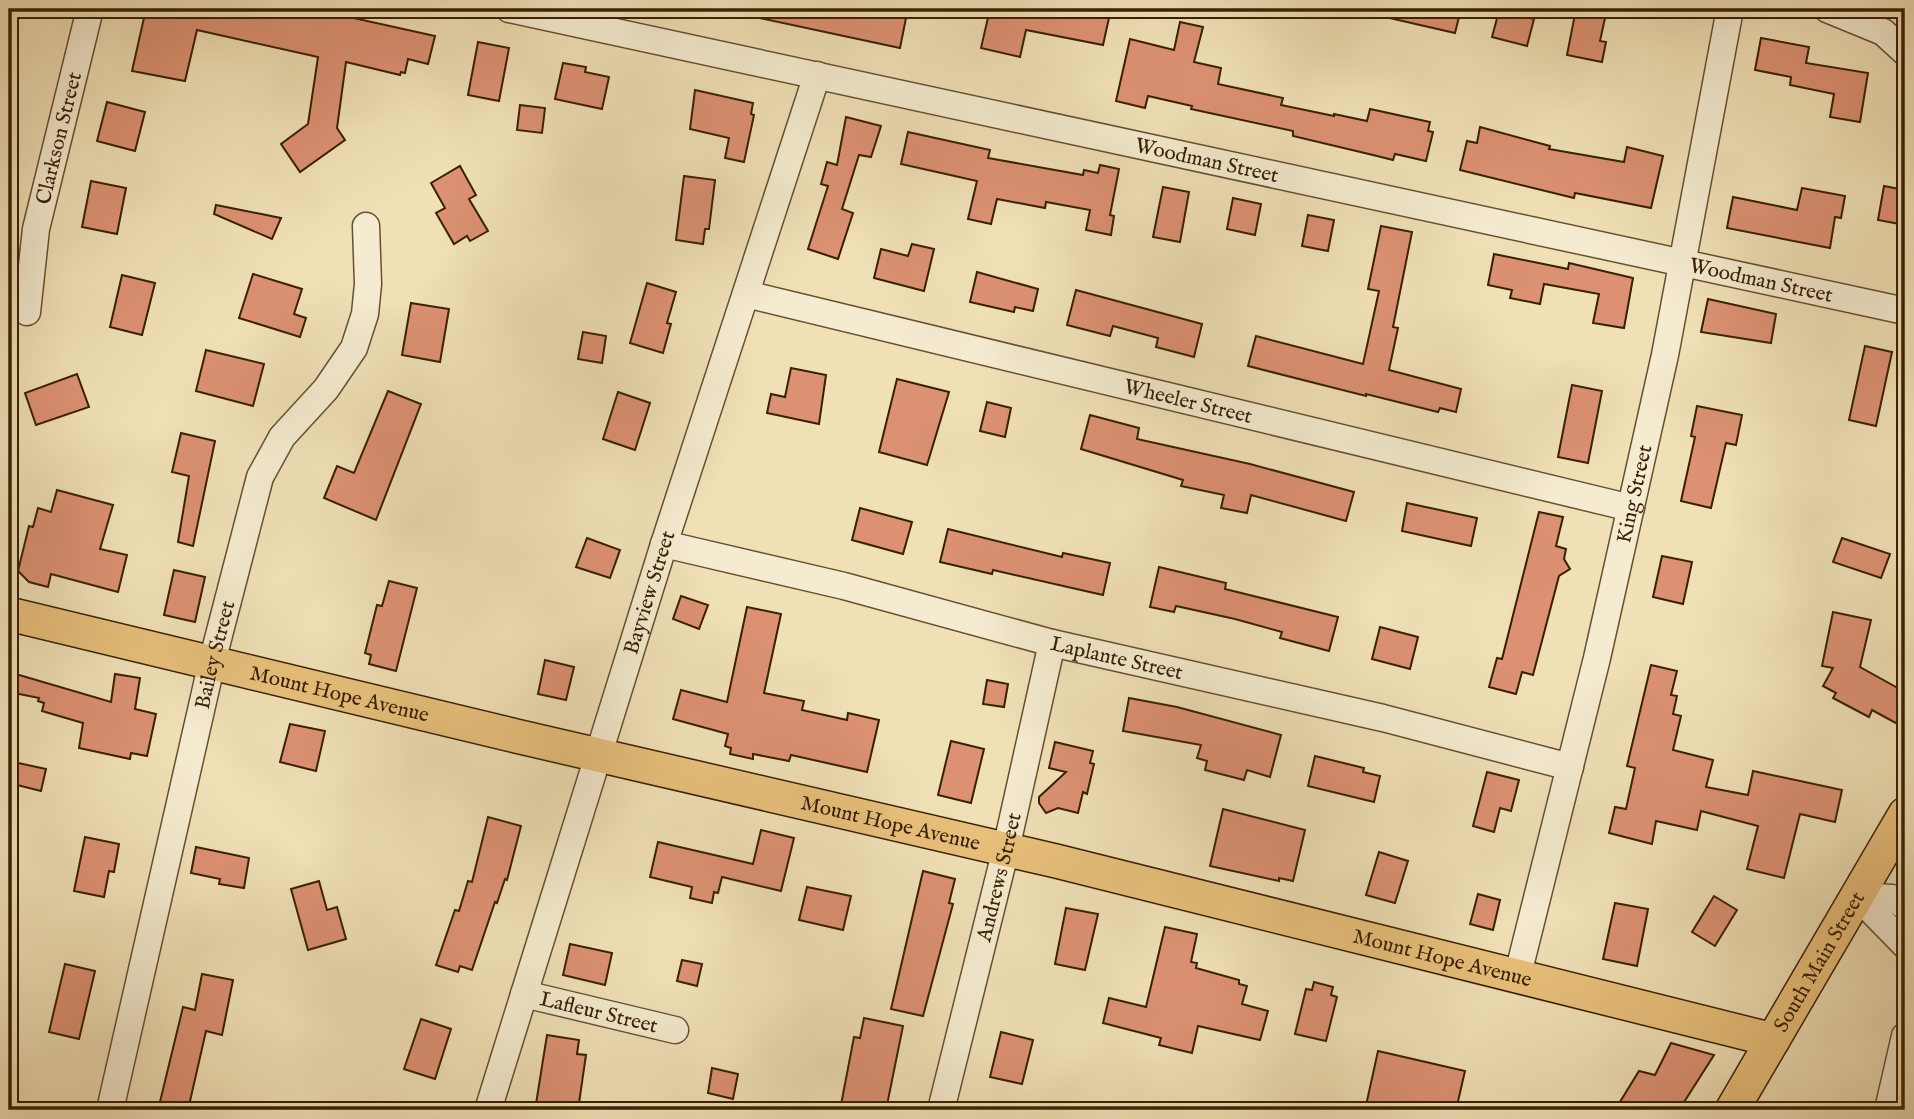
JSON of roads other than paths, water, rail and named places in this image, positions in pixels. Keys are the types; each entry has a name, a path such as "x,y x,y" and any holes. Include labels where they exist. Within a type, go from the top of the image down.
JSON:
{"main road":[{"name":"Mount Hope Avenue","path":"9,614 600,756 1006,849 1518,974 1773,1040"},
{"name":"South Main Street","path":"1732,1110 1905,814"}],"street":[{"name":"Clarkson Street","path":"27,312 36,229 90,9"},
{"name":"Woodman Street","path":"514,9 1905,311"},
{"name":"King Street","path":"1518,974 1631,508 1682,263 1730,9"},
{"path":"1827,9 1882,32 1905,52"},
{"name":"Bayview Street","path":"488,1110 664,544 817,75"},
{"name":"Bailey Street","path":"110,1110 212,662 260,477 282,437 326,388 354,348 365,314 368,284 366,226"},
{"name":"Wheeler Street","path":"746,294 1631,508"},
{"name":"Laplante Street","path":"664,544 844,586 1052,643 1383,718 1570,767"},
{"name":"Andrews Street","path":"941,1110 1006,849 1052,643"},
{"path":"1857,896 1892,898 1905,906"},
{"path":"1857,896 1905,944"},
{"name":"Lafleur Street","path":"524,994 675,1030"},
{"path":"1888,1110 1905,1036"}]}
